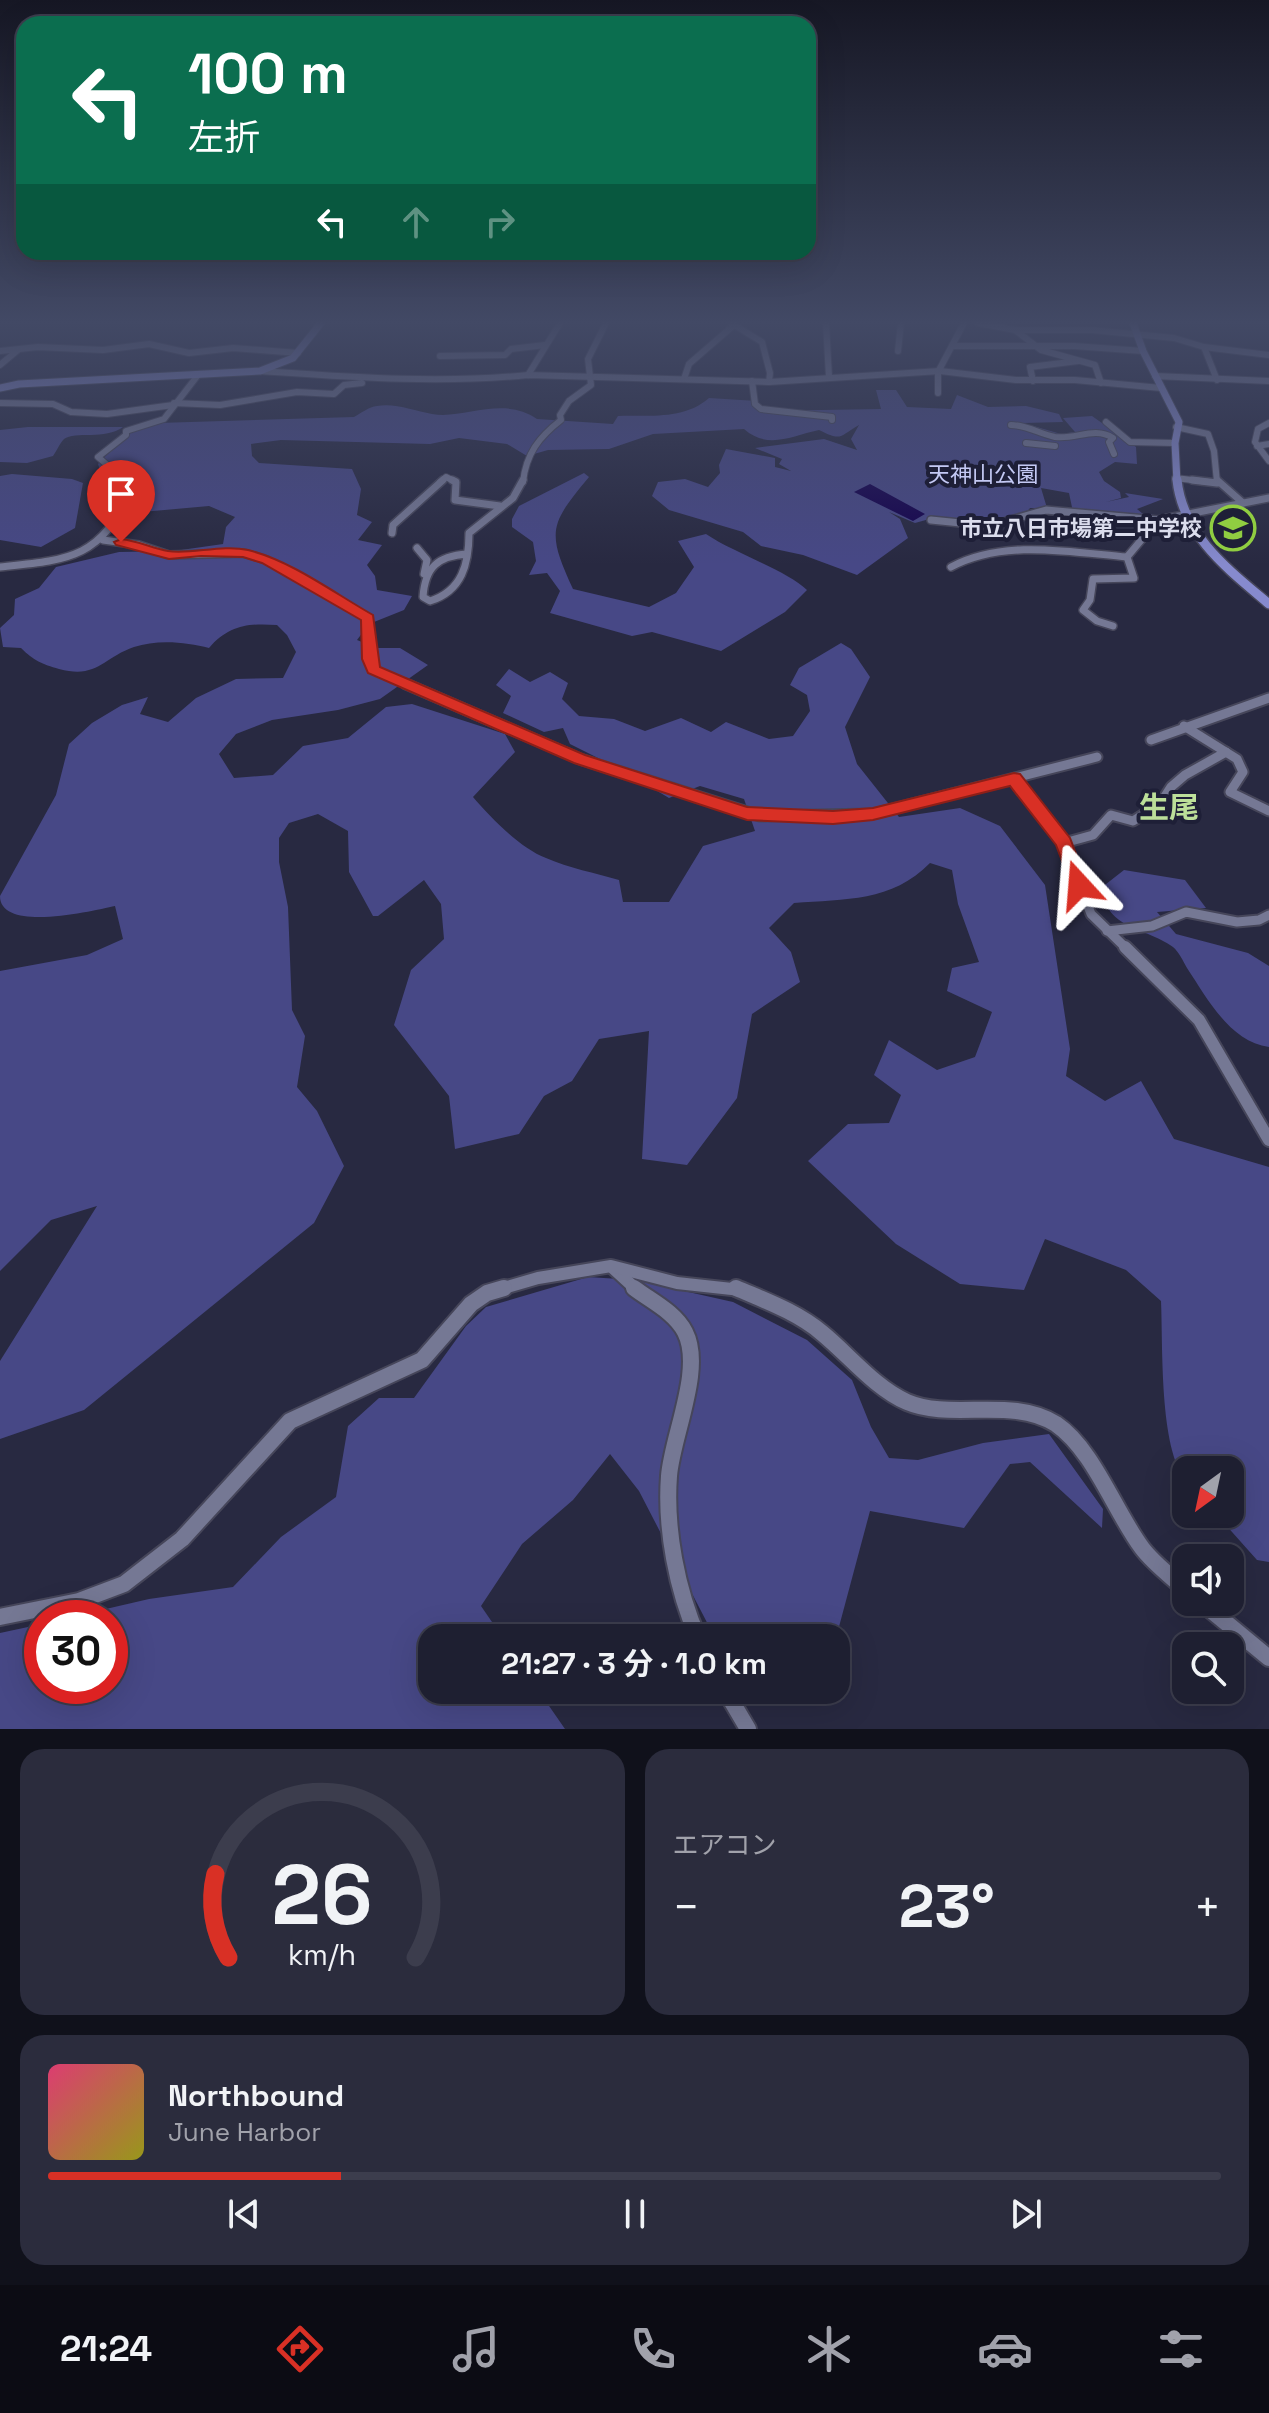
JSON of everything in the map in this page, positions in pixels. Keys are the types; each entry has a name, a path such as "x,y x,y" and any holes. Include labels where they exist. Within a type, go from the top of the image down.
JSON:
{"main road":[{"path":"1169,404 1179,422 1174,443 1175,478 1185,516 1194,534 1269,604"}],"street":[{"path":"36,404 53,404 71,412 107,414 173,404 228,404"},
{"path":"0,567 71,557 103,540 116,523 130,491 127,482 98,457 126,435 126,431 164,419 173,404"},
{"path":"417,548 427,560 423,597 430,601 451,595 469,560 469,533 489,512 517,496 522,486 523,467 538,438 561,420 564,407 568,404"},
{"path":"755,404 761,409 818,413 832,417 832,420"},
{"path":"1106,422 1130,442 1174,443"},
{"path":"1269,423 1258,429 1257,446 1269,461"},
{"path":"1009,427 1042,430 1057,437 1112,430"},
{"path":"1081,427 1088,433"},
{"path":"1176,427 1208,434 1215,445 1217,483"},
{"path":"1103,432 1113,438 1109,442 1114,454"},
{"path":"1026,443 1055,450 1057,437"},
{"path":"1257,446 1269,444"},
{"path":"392,533 393,525 446,477 456,482 455,500 500,506"},
{"path":"1175,478 1217,483 1243,503"},
{"path":"931,520 982,526 1018,520 1038,510 1046,510 1158,520 1269,498"},
{"path":"1256,501 1269,505"},
{"path":"1127,557 1158,520"},
{"path":"103,540 139,545 169,555 244,553 267,560 368,618 369,659 374,670 580,759 747,814 833,817 873,814 1097,757"},
{"path":"951,567 965,557 1053,550 1127,557"},
{"path":"423,577 437,560 467,554"},
{"path":"1113,626 1097,621 1083,610 1090,600 1093,579 1134,578 1127,557"},
{"path":"1151,740 1269,698"},
{"path":"1184,726 1237,759 1243,768 1230,792 1269,811"},
{"path":"1064,843 1093,835 1111,815 1133,821 1160,804 1171,787 1185,775 1226,752"},
{"path":"1014,779 1064,843 1091,914 1199,1020 1269,1140"},
{"path":"1107,931 1152,926 1186,912 1237,922 1259,920 1269,915"},
{"path":"0,1617 79,1601 124,1584 182,1539 290,1421 422,1360 471,1304 487,1293 538,1278 611,1266 677,1283 734,1287 786,1309 820,1331 881,1384 907,1402 934,1407 1025,1412 1054,1423 1070,1436 1083,1454 1143,1550 1172,1577"},
{"path":"611,1266 625,1283 671,1315 687,1335 690,1373 669,1477 682,1592 693,1624"},
{"path":"1218,1616 1269,1658"},
{"path":"733,1704 748,1729"}],"green space":[{"name":"天神山公園","path":"701,404 758,404 762,411 881,409 880,404 951,409 953,404 1026,406 1059,414 1063,422 1023,423 1061,434 1075,432 1063,418 1092,416 1136,447 1137,464 1115,462 1099,472 1104,481 1120,492 1121,498 1106,502 1129,497 1125,493 1163,499 1137,509 1143,514 1152,514 1152,518 1073,512 1069,493 1041,488 1047,508 1030,508 1027,512 989,524 933,518 915,523 889,512 900,519 908,538 857,575 803,555 761,546 743,532 669,510 652,496 658,482 685,479 708,487 720,473 719,465 726,449 775,458 775,467 791,471 779,464 782,459 755,448 824,439 857,450 851,439 859,425 840,436 819,430 780,440 762,439 744,429 653,434 609,449 548,450 527,456 507,444 459,438 430,444 281,440 251,444 252,456 259,463 352,469 361,489 357,515 372,522 358,540 382,545 367,565 375,576 377,590 412,596 404,610 369,624 357,640 377,648 400,648 428,665 380,699 338,710 272,720 236,734 219,754 234,778 273,775 303,746 348,738 386,707 412,704 505,734 515,752 473,797 488,814 516,840 536,853 564,865 619,880 623,902 669,902 703,846 755,831 744,799 700,786 669,798 570,744 563,728 544,732 503,713 511,696 496,685 509,669 530,682 550,672 568,683 562,699 579,716 614,719 645,731 681,718 711,732 726,722 769,739 793,736 810,711 807,695 790,685 799,668 841,643 851,649 870,677 845,727 857,764 899,817 960,808 1000,826 1045,885 1070,1049 1066,1076 1105,1101 1141,1081 1174,1139 1269,1167 1269,1562 1257,1560 1228,1528 1244,1528 1244,1456 1174,1456 1164,1395 1161,1301 1126,1270 1045,1239 1024,1290 960,1284 896,1244 808,1161 848,1124 889,1123 901,1095 874,1075 889,1040 937,1070 975,1057 992,1012 947,991 952,968 979,962 958,904 952,870 930,863 915,876 884,892 849,899 794,903 769,928 791,952 800,982 752,1014 737,1098 687,1165 642,1159 649,1031 599,1039 572,1081 544,1096 519,1134 455,1149 449,1096 394,1025 411,970 444,939 441,904 424,880 378,916 373,916 349,872 348,831 318,814 289,823 279,838 279,862 288,907 292,1010 305,1036 297,1087 317,1111 344,1166 314,1223 84,1410 0,1439 0,1361 97,1206 51,1220 0,1271 0,971 87,955 123,939 115,906 69,915 30,917 15,914 4,907 0,896 56,795 69,744 92,723 122,705 148,697 140,714 168,722 196,698 236,679 283,678 296,652 287,635 277,625 267,624 232,630 209,648 172,642 143,644 83,671 43,664 21,648 3,647 0,628 14,615 15,599 39,588 56,567 119,552 174,551 223,544 226,527 235,517 209,506 131,513 121,484 123,474 118,471 101,473 98,464 130,430 158,423 354,417 384,405 444,415 511,409 537,419 613,424 618,416 678,413"},
{"path":"123,427 108,433 64,439 53,456 27,463 0,462 0,430"},
{"path":"584,473 589,477 566,506 556,529 559,554 573,589 649,607 676,593 694,567 678,541 706,534 786,575 807,590 785,612 721,651 652,632 632,636 550,613 560,591 547,573 529,575 536,561 533,542 512,527 512,519 519,506"},
{"path":"12,474 72,479 83,483 75,528 41,547 0,540 0,476"},
{"path":"1124,870 1185,880 1206,908 1157,912 1176,934 1248,953 1269,966 1269,1047 1243,1037 1231,1028 1211,1005 1173,947 1129,926 1111,912 1101,888"},
{"path":"588,1277 635,1280 733,1302 807,1340 852,1380 871,1427 889,1458 918,1460 983,1443 1049,1434 1103,1509 1102,1528 1030,1462 1010,1464 964,1528 870,1511 840,1624 708,1624 639,1491 610,1454 573,1500 522,1544 481,1606 493,1624 418,1624 418,1704 548,1704 565,1729 0,1729 0,1633 24,1628 24,1704 128,1704 128,1604 233,1587 281,1537 336,1497 348,1426 379,1398 414,1398 466,1326 486,1307"}],"shaded area":[{"path":"870,484 925,514 913,521 854,492"}],"place":[{"name":"市立八日市場第二中学校","path":"1233,528"}],"district":[{"name":"生尾","path":"1169,808"}],"route":[{"path":"121,542 169,555 244,553 267,560 368,618 369,659 374,670 580,759 747,814 850,817 873,814 1014,779 1064,843 1079,885"}]}
